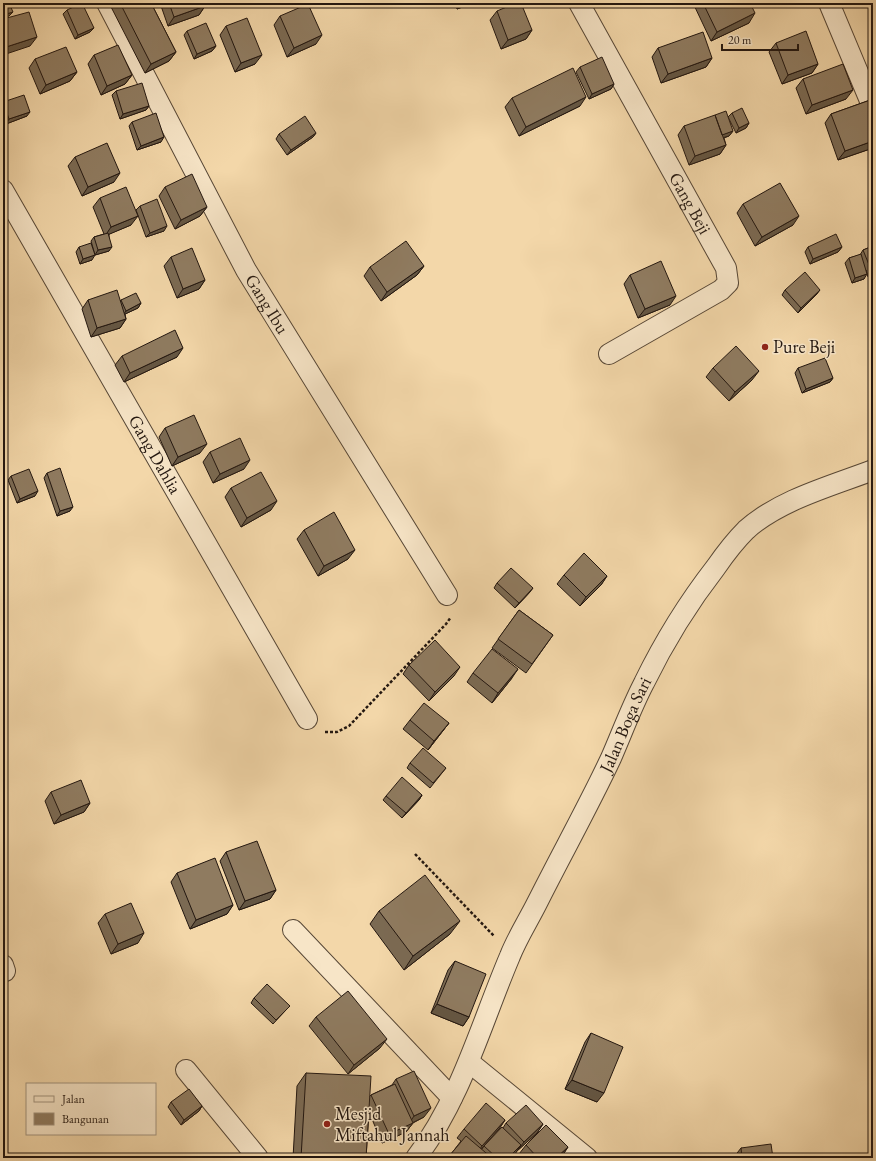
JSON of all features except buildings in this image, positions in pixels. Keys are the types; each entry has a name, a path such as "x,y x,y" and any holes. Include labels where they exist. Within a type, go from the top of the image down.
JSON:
{"street":[{"name":"Gang Ibu","path":"107,3 246,270 448,595"},
{"name":"Gang Beji","path":"579,3 726,268 728,283 721,290 609,354"},
{"path":"829,3 873,108"},
{"name":"Gang Dahlia","path":"3,190 307,719"},
{"name":"Jalan Boga Sari","path":"416,1158 439,1122 452,1098 469,1062 511,953 611,757 644,682 674,629 707,578 736,541 759,520 775,509 873,470"},
{"path":"293,930 452,1098"},
{"path":"469,1062 586,1158"},
{"path":"186,1070 258,1158"}],"path":[{"path":"307,719 316,728 328,732 337,732 349,726 448,621 452,615 451,601 448,595"},
{"path":"415,854 511,953"}],"place":[{"name":"Pure Beji","path":"765,347"},
{"name":"Mesjid Miftahul Jannah","path":"327,1124"}]}
